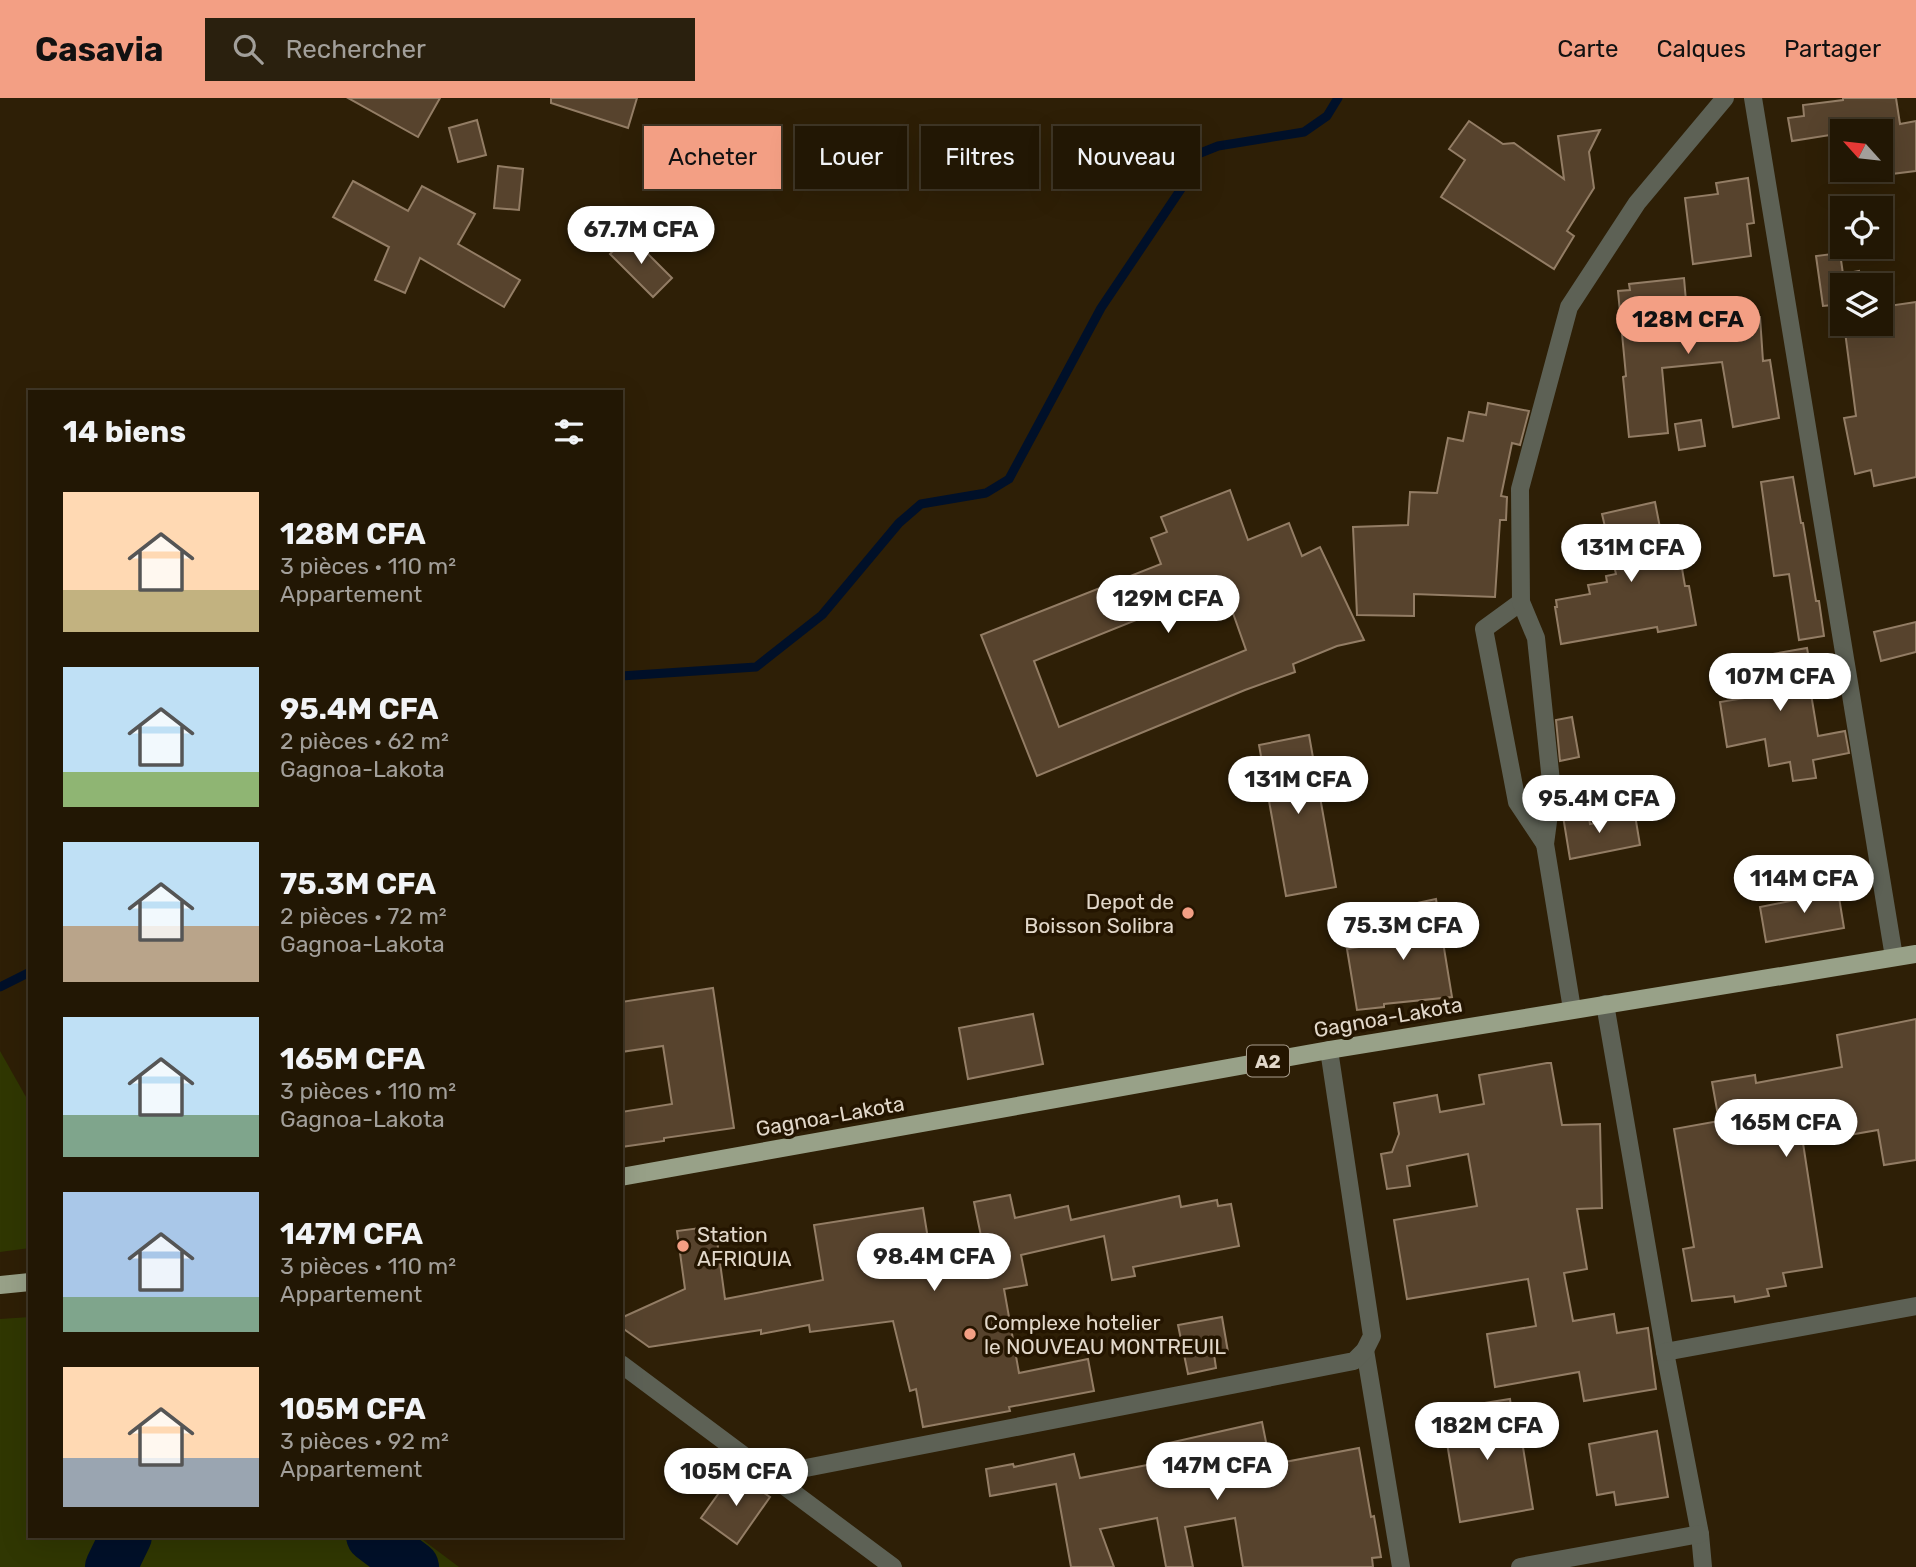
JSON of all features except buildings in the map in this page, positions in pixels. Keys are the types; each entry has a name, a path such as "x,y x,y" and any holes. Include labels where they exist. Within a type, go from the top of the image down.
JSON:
{"main road":[{"name":"Gagnoa-Lakota","path":"623,1177 1329,1050 1916,954"},
{"path":"0,1285 28,1283"}],"street":[{"path":"1572,1009 1545,844 1552,791 1536,638 1521,602 1520,489 1569,307 1637,203 1725,98"},
{"path":"1753,98 1894,957"},
{"path":"1521,602 1484,629 1517,802 1545,844"},
{"path":"1605,1004 1665,1352 1700,1534 1703,1567"},
{"path":"770,1475 1354,1361 1372,1336 1329,1050"},
{"path":"1665,1352 1916,1306"},
{"path":"1365,1349 1401,1567"},
{"path":"623,1365 893,1567"},
{"path":"1520,1567 1700,1534"}],"green space":[{"path":"0,1051 28,1100 28,1248 0,1252"},
{"path":"28,1317 28,1538 420,1538 459,1567 0,1567 0,1319"}],"waterway":[{"path":"623,676 756,667 822,615 899,523 921,504 986,493 1009,479 1101,308 1185,183 1193,156 1218,146 1304,132 1327,116 1338,98"},
{"path":"0,987 28,973"},
{"path":"111,1567 125,1538"},
{"path":"375,1538 413,1567"}],"place":[{"name":"Depot de Boisson Solibra","path":"1188,913"},
{"name":"Station AFRIQUIA","path":"683,1246"},
{"name":"Complexe hotelier le NOUVEAU MONTREUIL","path":"970,1334"}]}
